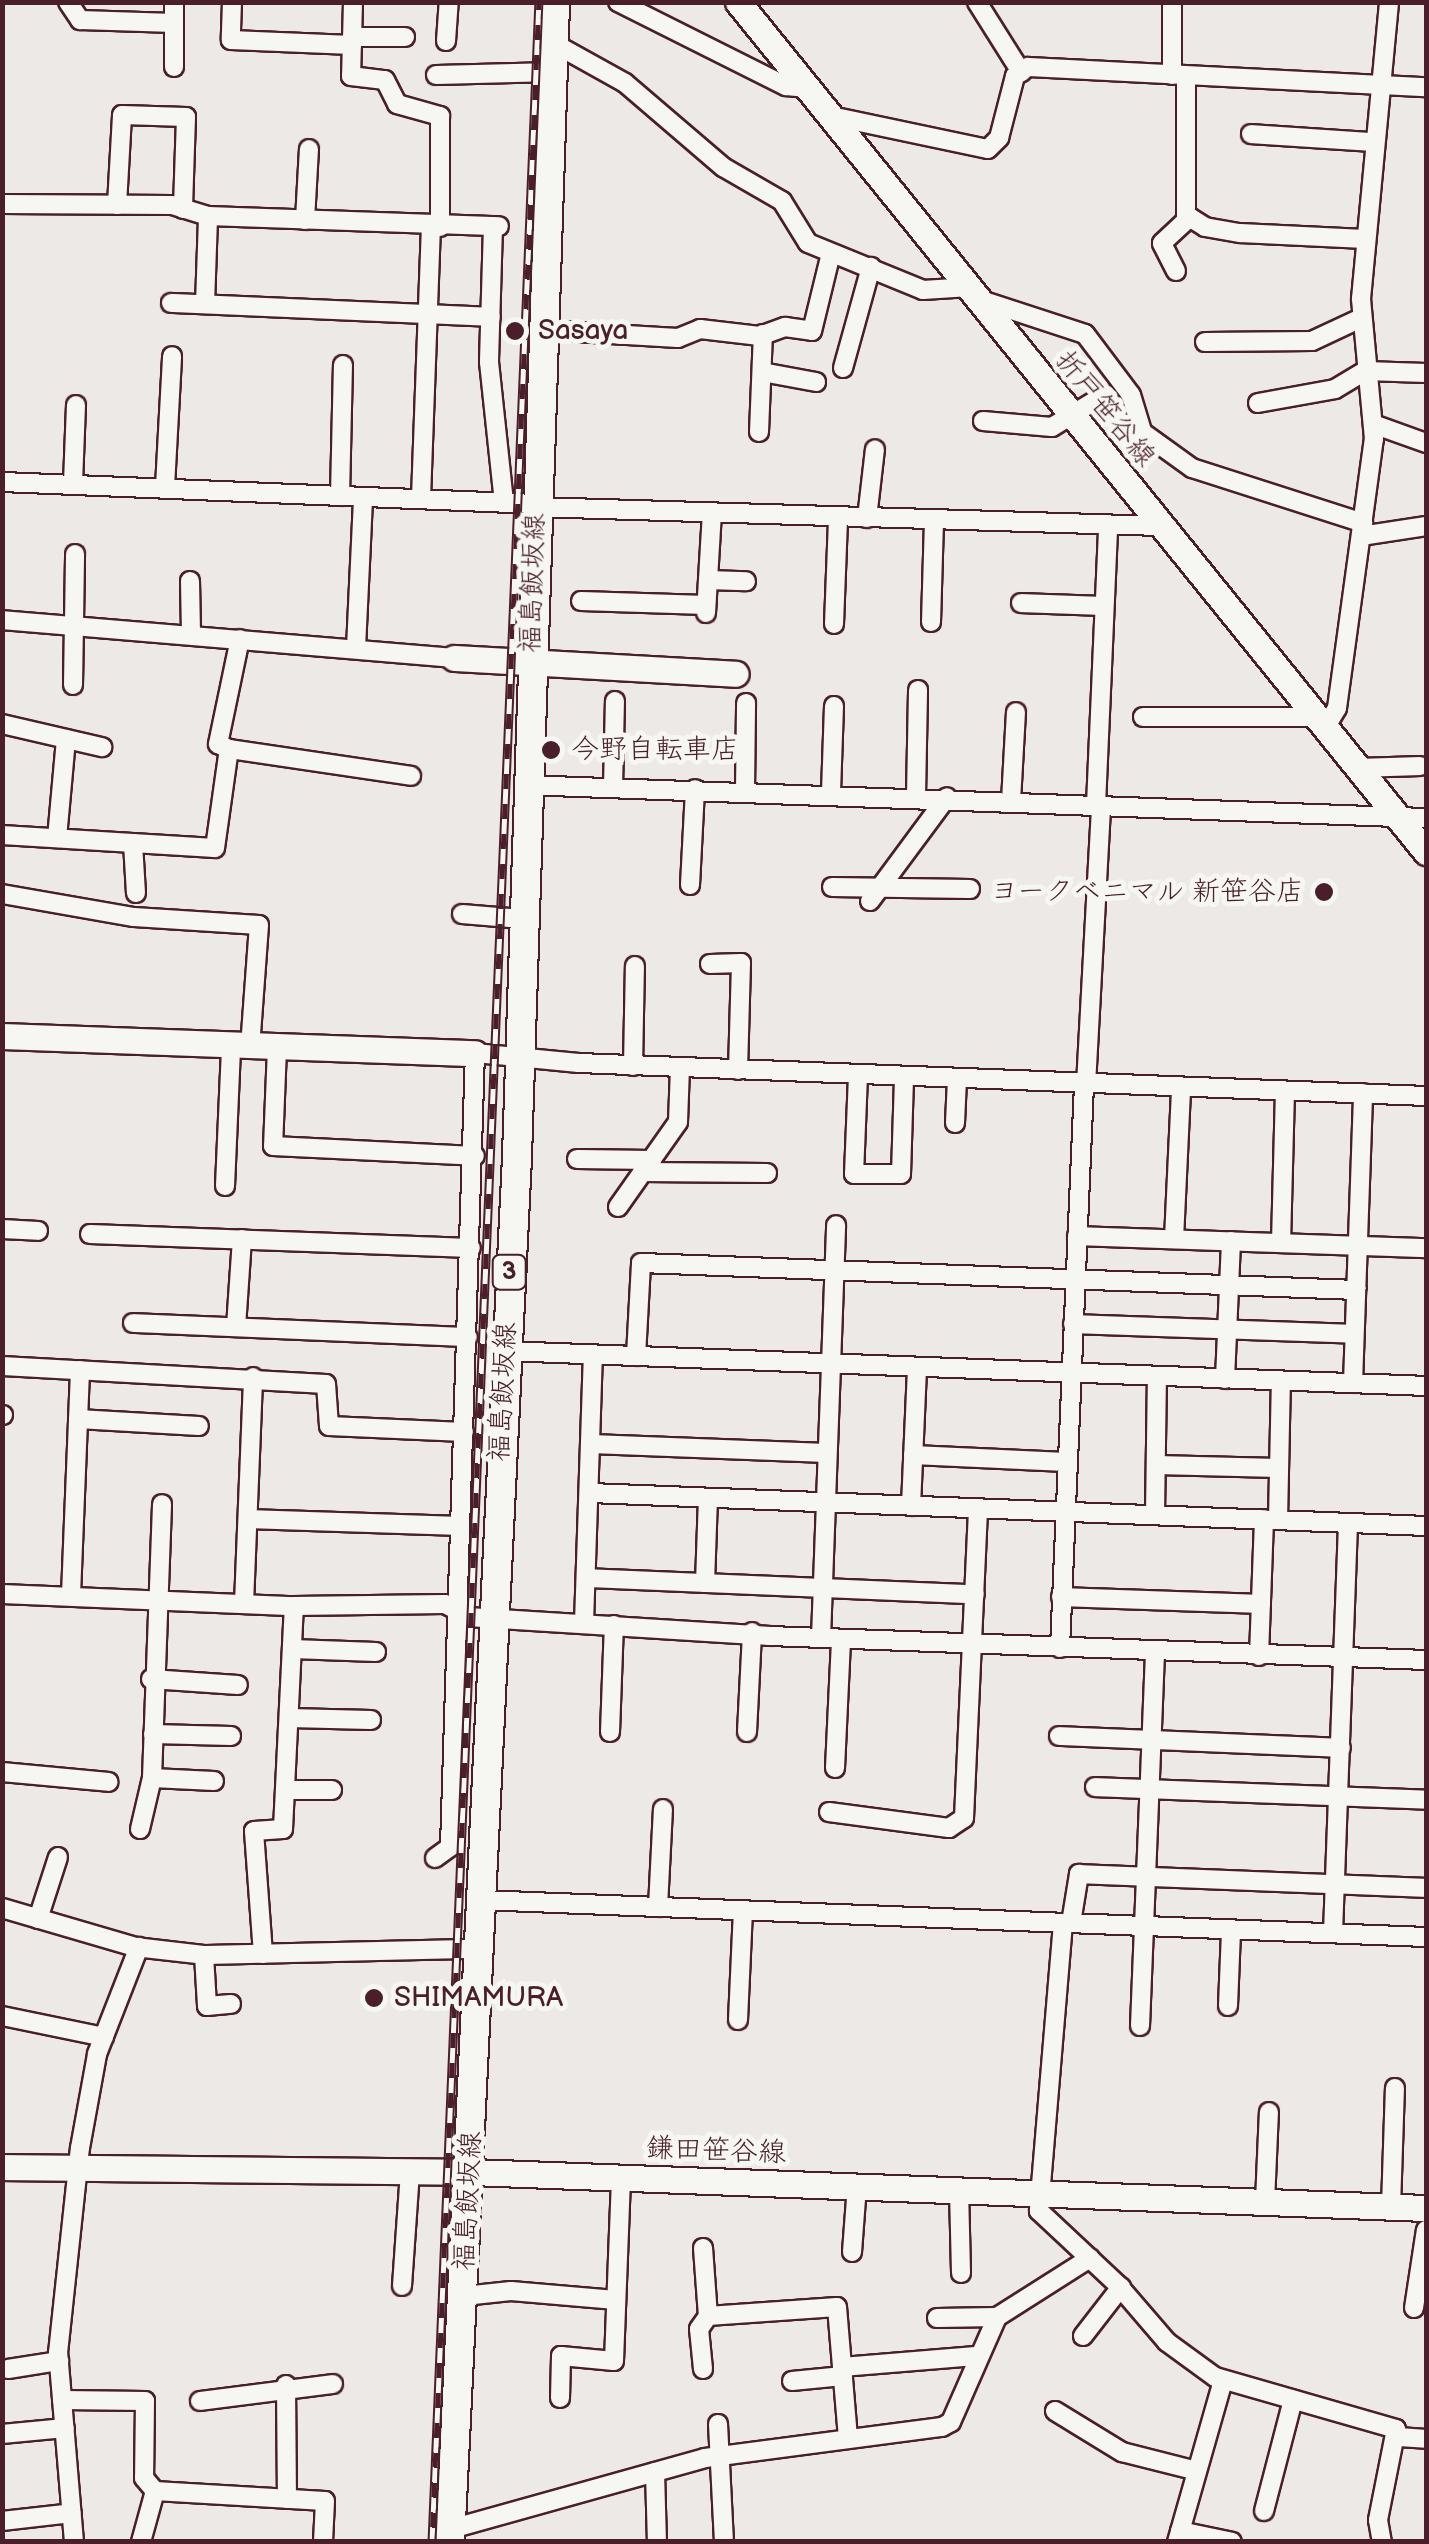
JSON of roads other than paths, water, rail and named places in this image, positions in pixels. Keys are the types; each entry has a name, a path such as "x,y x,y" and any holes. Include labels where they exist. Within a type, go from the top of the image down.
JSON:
{"main road":[{"name":"福島飯坂線","path":"450,2535 471,2172 519,1059 524,785 556,2"}],"street":[{"path":"68,2 80,20 174,22"},
{"path":"174,2 174,67"},
{"path":"232,2 231,40 352,42 405,37"},
{"path":"353,2 351,76 385,80 397,104 440,116 422,498"},
{"path":"446,41 449,2"},
{"path":"618,2 786,86 808,88"},
{"name":"折戸笹谷線","path":"738,2 1426,852"},
{"path":"831,116 988,148 999,138 1021,72 978,2"},
{"path":"1172,2 1190,217"},
{"path":"1144,717 1321,723 1336,708 1373,424 1362,318 1364,239 1389,2"},
{"path":"436,75 554,58 656,105 723,168 782,201 808,244 923,290 976,294 1085,334 1131,395 1142,432 1192,468 1362,530 1426,526"},
{"path":"1021,72 1179,75 1426,88"},
{"path":"116,205 122,115 186,117 183,209"},
{"path":"1251,134 1372,142"},
{"path":"305,220 309,149"},
{"path":"2,221 3,204 116,205 183,209 208,216 496,226 491,317 504,502"},
{"path":"206,304 208,216"},
{"path":"1190,217 1205,227 1240,233 1364,239"},
{"path":"1176,271 1162,244 1190,217"},
{"path":"542,330 678,338 700,329 763,334 785,327 812,331 831,253"},
{"path":"844,368 871,267"},
{"path":"171,303 491,317"},
{"path":"1205,342 1312,341 1362,318"},
{"path":"760,432 763,334"},
{"path":"165,487 172,356"},
{"path":"340,496 343,365"},
{"path":"762,372 816,382"},
{"path":"1258,403 1335,389 1365,372 1426,374"},
{"path":"983,421 1052,427 1106,394"},
{"path":"73,483 76,404"},
{"path":"1373,424 1426,443"},
{"path":"867,518 875,448"},
{"path":"2,482 838,518 1161,526"},
{"path":"356,648 363,498"},
{"path":"580,601 706,609 712,513"},
{"path":"834,624 838,518"},
{"path":"931,622 934,521"},
{"path":"1060,1648 1108,527"},
{"path":"73,686 75,554"},
{"path":"708,580 746,581"},
{"path":"190,581 191,635"},
{"path":"1021,603 1102,606"},
{"path":"2,620 454,658 736,674"},
{"path":"240,639 218,744 228,750 411,776"},
{"path":"916,796 918,690"},
{"path":"613,787 615,702"},
{"path":"746,703 746,790"},
{"path":"831,792 834,706"},
{"path":"1011,800 1016,712"},
{"path":"2,724 102,747"},
{"path":"57,838 66,739"},
{"path":"2,835 215,848 228,750"},
{"path":"1360,768 1420,766"},
{"path":"524,785 831,792 1426,818"},
{"path":"690,885 695,789"},
{"path":"875,894 947,797"},
{"path":"133,843 136,892"},
{"path":"832,888 875,894 970,889"},
{"path":"2,894 134,917 259,925 240,1046 226,1186"},
{"path":"462,914 522,920"},
{"path":"710,964 741,963 738,1070"},
{"path":"633,1066 635,966"},
{"path":"2,1036 475,1052 519,1059 633,1066 1426,1096"},
{"path":"277,1048 273,1146 475,1156"},
{"path":"434,1858 450,1847 475,1156 475,1052"},
{"path":"618,1207 678,1122 680,1068"},
{"path":"858,1075 854,1174 901,1174 904,1077"},
{"path":"955,1124 958,1079"},
{"path":"1174,1239 1181,1088"},
{"path":"1281,1243 1285,1091"},
{"path":"1353,1384 1363,1094"},
{"path":"577,1159 768,1173"},
{"path":"821,1638 836,1225"},
{"path":"2,1229 38,1230"},
{"path":"90,1234 471,1248"},
{"path":"1077,1236 1426,1248"},
{"path":"236,1327 242,1240"},
{"path":"1225,1379 1231,1241"},
{"path":"636,1356 642,1263 1356,1290"},
{"path":"133,1322 468,1336"},
{"path":"1073,1324 1354,1334"},
{"path":"504,1351 1426,1386"},
{"path":"584,1623 594,1354"},
{"path":"2,1366 326,1384 328,1426 464,1432"},
{"path":"911,1506 917,1368"},
{"path":"72,1596 80,1370"},
{"path":"244,1604 253,1377"},
{"path":"1155,1515 1157,1377"},
{"path":"1260,1656 1262,1604 1279,1468 1282,1381"},
{"path":"78,1419 199,1426"},
{"path":"591,1444 827,1453"},
{"path":"913,1455 1066,1462"},
{"path":"1156,1465 1279,1468"},
{"path":"590,1493 1426,1526"},
{"path":"705,1582 708,1498"},
{"path":"140,1830 152,1778 151,1679 162,1504"},
{"path":"829,1812 949,1828 964,1818 978,1508"},
{"path":"248,1518 460,1526"},
{"path":"1332,1934 1348,1522"},
{"path":"586,1578 975,1594"},
{"path":"2,1594 294,1606 445,1604 494,1618 821,1638 1426,1660"},
{"path":"1061,1597 1262,1604"},
{"path":"262,1954 254,1830 284,1829 294,1606"},
{"path":"610,1732 614,1625"},
{"path":"747,1732 752,1632"},
{"path":"835,1768 841,1638"},
{"path":"292,1649 376,1652"},
{"path":"1140,2026 1155,1652"},
{"path":"151,1679 238,1685"},
{"path":"289,1718 370,1720"},
{"path":"153,1734 231,1736"},
{"path":"1059,1736 1341,1748"},
{"path":"2,1772 109,1782"},
{"path":"152,1778 214,1781"},
{"path":"1095,1788 1426,1800"},
{"path":"286,1790 332,1790"},
{"path":"658,1907 663,1809"},
{"path":"38,1919 58,1857"},
{"path":"1426,1888 1079,1874 1067,1923 1038,2193 1039,2211 1121,2287 1167,2342 1223,2380 1381,2422 1399,2437 1426,2440"},
{"path":"480,1900 1426,1937"},
{"path":"2,1908 139,1947 204,1955 478,1949"},
{"path":"738,2020 743,1910"},
{"path":"1228,2006 1231,1930"},
{"path":"74,2542 59,2360 78,2165 86,2100 104,2038 139,1947"},
{"path":"204,1955 207,2006 231,2004"},
{"path":"2,2016 104,2038"},
{"path":"1391,2206 1395,2088"},
{"path":"1265,2202 1269,2112"},
{"name":"鎌田笹谷線","path":"2,2167 471,2172 1426,2208"},
{"path":"402,2286 410,2171"},
{"path":"560,2398 561,2356 614,2361 621,2178"},
{"path":"852,2252 857,2186"},
{"path":"960,2190 961,2273"},
{"path":"1414,2308 1426,2230"},
{"path":"702,2369 700,2329 708,2316 703,2248"},
{"path":"450,2535 719,2456 951,2422 976,2356 997,2317 1090,2258"},
{"path":"1084,2336 1121,2287"},
{"path":"464,2296 511,2291 616,2300"},
{"path":"708,2316 837,2307 848,2439"},
{"path":"937,2318 997,2317"},
{"path":"792,2381 976,2356"},
{"path":"8,2370 59,2360"},
{"path":"1223,2380 1178,2536 1232,2542"},
{"path":"200,2400 286,2385 333,2384"},
{"path":"286,2385 287,2499"},
{"path":"62,2400 146,2401 144,2478 155,2491 324,2501 323,2542"},
{"path":"1264,2511 1294,2400"},
{"path":"1055,2412 1122,2452 1197,2471"},
{"path":"718,2424 724,2542"},
{"path":"2,2434 64,2428"},
{"path":"1382,2542 1378,2520 1399,2437"},
{"path":"655,2472 657,2542"},
{"path":"141,2542 155,2491"},
{"path":"2,2520 72,2513"}],"railway":[{"path":"432,2542 539,2"}],"place":[{"name":"Sasaya","path":"515,331"},
{"name":"今野自転車店","path":"551,750"},
{"name":"ヨークベニマル 新笹谷店","path":"1324,892"},
{"name":"SHIMAMURA","path":"374,1998"}]}
